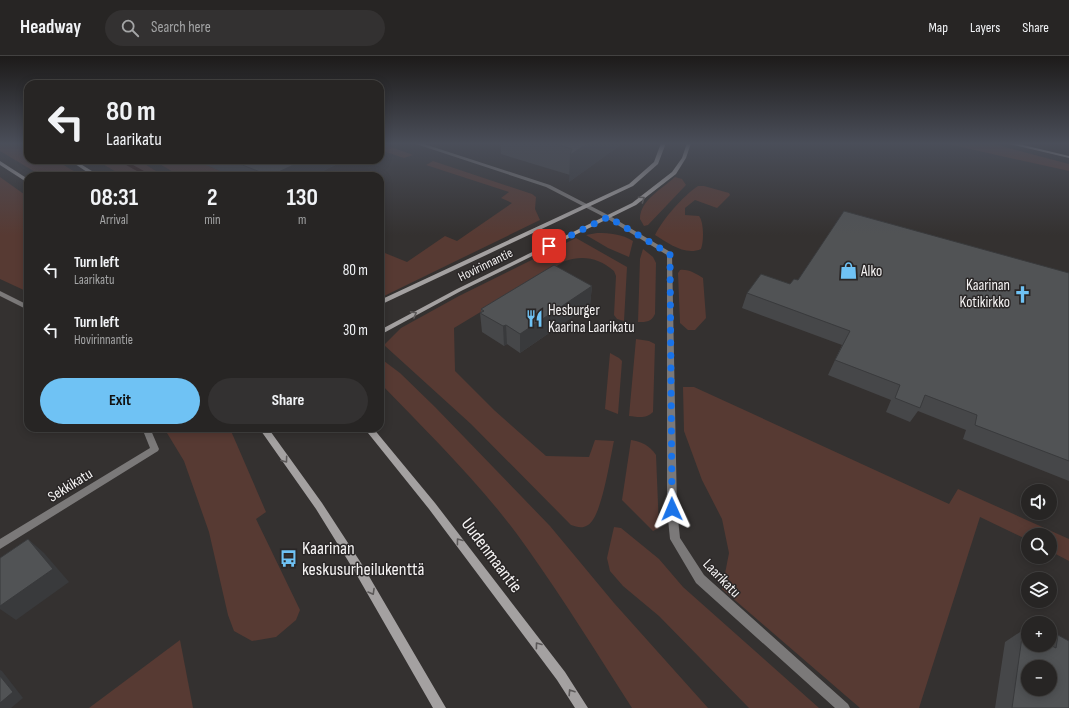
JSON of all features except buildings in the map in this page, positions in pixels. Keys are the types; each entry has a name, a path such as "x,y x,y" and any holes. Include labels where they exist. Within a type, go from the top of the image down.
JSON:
{"street":[{"path":"509,173 548,186 608,217"},
{"name":"Hovirinnantie","path":"384,301 515,238 616,193 645,173"},
{"name":"Hovirinnantie","path":"384,331 459,290 634,204 673,173"},
{"name":"Laarikatu","path":"608,217 670,254 672,509 675,539 700,579 844,708"},
{"path":"0,293 24,306"},
{"name":"Sekkikatu","path":"0,544 155,449 148,432"},
{"path":"266,432 319,506 359,569 440,708"},
{"name":"Uudenmaantie","path":"371,432 432,506 561,676 582,708"}],"shaded area":[{"path":"452,173 470,173 532,194 536,197 535,209 540,220 384,296 384,253 407,262 445,236 457,241 512,203 501,198 509,192"},
{"path":"0,177 24,194 24,290 0,279"},
{"path":"675,177 682,179 686,185 648,225 644,226 640,219 644,206 653,195"},
{"path":"698,186 704,186 729,193 730,195 717,208 695,200 685,208 685,215 699,216 701,219 703,237 701,249 695,251 683,250 671,245 655,235 674,208"},
{"path":"597,233 616,234 633,241 629,257 608,248 586,235"},
{"path":"576,238 627,267 624,321 617,319 614,315 616,276 614,271 603,263 591,259 578,258 565,261 454,328 455,371 494,410 546,456 589,457 595,440 614,441 605,486 597,511 593,520 588,525 582,527 571,525 471,424 384,345 401,328 459,296"},
{"path":"643,249 653,257 656,263 655,314 652,319 648,321 638,322 640,259"},
{"path":"680,270 695,273 703,278 706,318 695,330 688,330 680,323 678,273"},
{"path":"636,339 649,341 655,344 653,412 648,416 642,417 629,416"},
{"path":"610,353 622,361 618,414 605,409"},
{"path":"384,361 400,373 435,407 550,526 614,603 708,708 632,708 581,628 527,548 493,504 457,463 384,387"},
{"path":"683,387 694,387 949,504 958,489 1021,517 1021,520 1027,520 1045,528 1021,528 1021,537 980,517 919,708 860,708 722,589 729,553 722,519 702,480 684,431"},
{"path":"166,432 232,432 266,512 256,519 300,610 296,620 276,637 252,641 234,631 228,615 209,532 184,461"},
{"path":"631,440 645,444 656,455 659,528 653,531 622,500"},
{"path":"614,527 621,528 659,559 683,587 819,708 749,708 659,616 623,586 610,571 607,558"},
{"path":"1057,534 1069,539 1069,561 1057,555"},
{"path":"180,640 193,708 89,708"}],"place":[{"name":"Alko","path":"848,271"},
{"name":"Kaarinan Kotikirkko","path":"1023,294"},
{"name":"Hesburger Kaarina Laarikatu","path":"535,319"},
{"name":"Kaarinan keskusurheilukenttä","path":"289,558"}],"route":[{"path":"549,246 608,217 670,254 672,509"}]}
